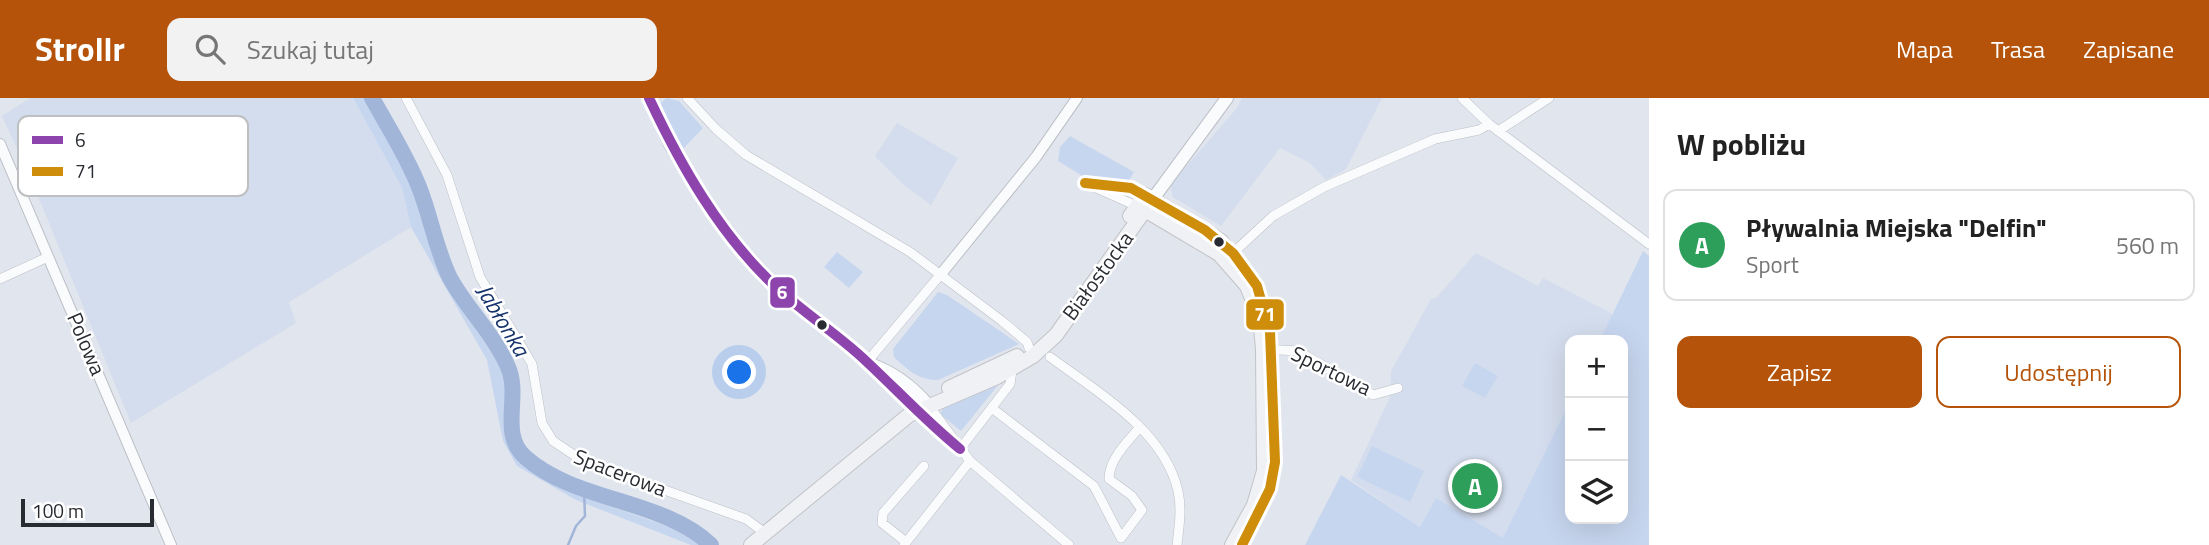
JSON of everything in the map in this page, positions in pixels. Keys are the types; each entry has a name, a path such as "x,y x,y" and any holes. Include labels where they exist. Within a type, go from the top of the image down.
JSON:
{"main road":[{"path":"650,98 671,146 715,215 741,249 775,286 871,357 920,406"},
{"name":"Białostocka","path":"920,406 1012,370 1033,356 1056,335 1217,98"},
{"name":"Białostocka","path":"920,406 1029,348 1048,329 1227,98"},
{"path":"1145,203 1205,230 1233,253 1262,298 1273,473 1264,504 1242,545"},
{"path":"1145,203 1199,240 1235,270 1254,299 1267,349 1265,471 1254,505 1232,545"},
{"path":"871,357 920,406"},
{"path":"751,545 920,406"}],"street":[{"name":"Spacerowa","path":"406,98 447,175 480,277 529,358 542,423 553,441 583,461 746,519 765,533"},
{"path":"687,98 716,129 746,155 901,246 1002,321 1027,342 1029,348"},
{"path":"871,357 1036,157 1077,98"},
{"path":"1462,98 1489,124 1649,244"},
{"path":"1498,131 1549,98"},
{"path":"1233,253 1273,216 1324,187 1435,139 1479,130 1489,124"},
{"name":"Polowa","path":"0,144 18,186"},
{"path":"1085,183 1123,186 1145,203 1085,183"},
{"name":"Polowa","path":"22,196 171,545"},
{"path":"0,279 48,257"},
{"name":"Sportowa","path":"1267,349 1298,351 1373,394 1398,388"},
{"path":"1050,357 1104,397 1156,444 1174,480 1180,509 1177,544"},
{"path":"960,449 1010,384 1012,370"},
{"path":"920,406 970,461 1069,545"},
{"path":"993,409 1094,486 1121,538 1142,510 1132,496 1109,478 1109,474 1112,464 1139,428"},
{"path":"924,466 883,513 883,523 905,543 970,461"}],"shaded area":[{"path":"30,98 353,98 402,188 411,227 289,302 296,323 131,423 38,196 248,196 248,116 18,116 18,151 2,116"},
{"path":"353,98 368,98 414,185 446,278 500,364 506,388 507,427 514,450 541,473 582,495 693,535 705,545 691,545 576,500 517,466 503,441 487,360 411,227 402,188"},
{"path":"666,98 679,101 703,128 682,150 662,107 661,103"},
{"path":"1242,98 1382,98 1346,169 1326,180 1310,163 1280,148 1221,226 1173,197 1170,185 1237,108"},
{"path":"897,123 958,158 931,205 904,185 875,156"},
{"path":"1070,136 1134,172 1128,182 1089,180 1058,161 1060,147"},
{"path":"1643,251 1649,256 1649,545 1305,545 1341,475 1420,527 1436,498 1503,538 1565,411 1565,524 1628,524 1628,335 1602,335"},
{"path":"837,252 863,272 849,288 824,267"},
{"path":"1476,253 1538,286 1543,278 1613,314 1602,335 1565,335 1565,412 1503,539 1436,498 1420,527 1351,480 1390,397 1391,371 1431,299 1436,298"},
{"path":"938,292 947,295 1019,344 938,380 914,373 894,357 893,349"},
{"path":"1475,363 1498,376 1485,398 1462,386"},
{"path":"999,384 961,431 940,414 944,407"},
{"path":"1372,446 1424,471 1410,502 1357,477"}],"waterway":[{"name":"Jabłonka","path":"372,98 414,175 450,278 508,367 512,390 513,437 517,448 545,472 568,483 669,518 711,545"},
{"path":"568,545 576,526 585,516 584,490"}],"transit line":[{"name":"6","path":"649,98 688,174 720,222 756,267 787,297 856,352 960,449"},
{"name":"71","path":"1085,183 1131,188 1205,230 1233,253 1257,286 1270,332 1275,462 1270,489 1242,545"}],"place":[{"name":"Pływalnia Miejska \"Delfin\"","path":"1475,486"}]}
